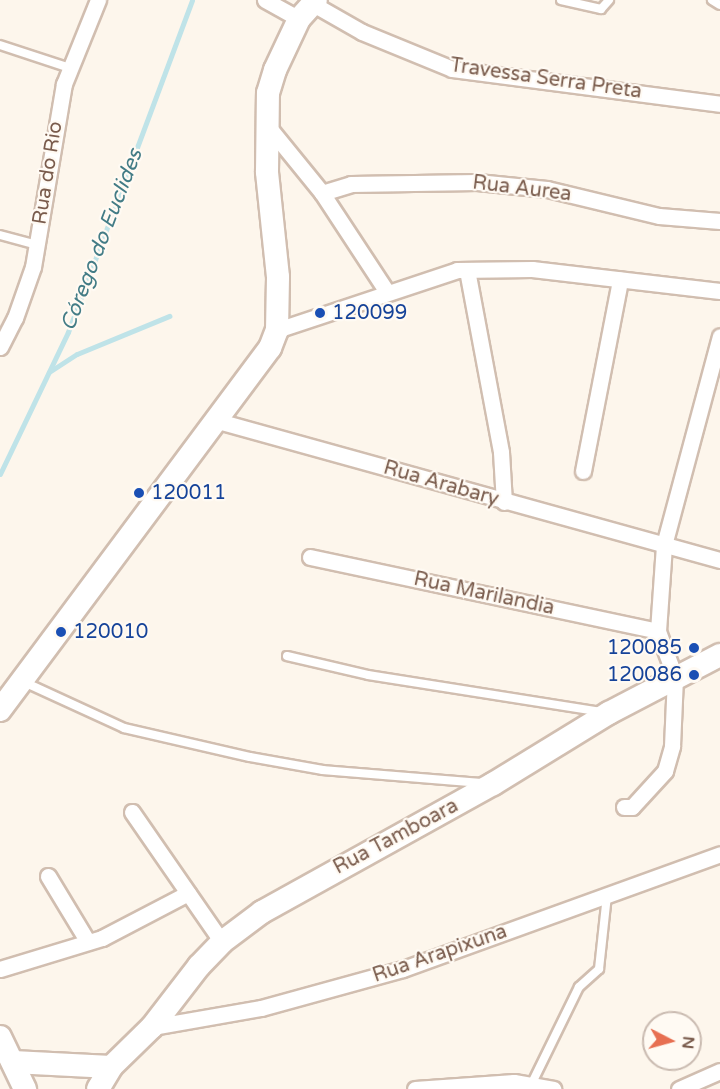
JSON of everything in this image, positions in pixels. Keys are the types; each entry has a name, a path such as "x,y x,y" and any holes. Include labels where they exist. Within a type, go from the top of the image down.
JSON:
{"street":[{"name":"Rua do Rio","path":"0,347 15,318 37,245 52,140 70,68 98,0"},
{"name":"Travessa Serra Preta","path":"265,0 309,8 452,69 720,104"},
{"path":"0,710 218,422 270,348 277,330 278,277 266,124 275,70 309,8"},
{"path":"266,124 322,193 387,292"},
{"name":"Rua Aurea","path":"322,193 351,184 477,182 547,189 659,216 720,221"},
{"path":"277,330 387,292 467,270 532,269 720,291"},
{"path":"467,270 501,452 504,502"},
{"path":"583,471 620,280"},
{"path":"624,807 632,807 665,771 672,746 675,678 658,631 664,545 720,336"},
{"name":"Rua Arabary","path":"218,422 720,560"},
{"name":"Rua Marilandia","path":"310,557 658,631"},
{"name":"Rua Tamboara","path":"98,1089 111,1067 152,1027 222,942 302,888 493,784 609,713 720,655"},
{"path":"132,812 222,942"},
{"name":"Rua Arapixuna","path":"152,1027 261,1008 403,969 720,854"},
{"path":"48,876 88,942"},
{"path":"0,969 88,942 188,892"},
{"path":"0,1037 25,1089"},
{"path":"13,1062 111,1067"},
{"path":"679,1089 720,1071"},
{"path":"415,1089 514,1082 553,1089"}],"lane":[{"path":"561,0 601,9 609,0"},
{"path":"712,0 720,5"},
{"path":"0,45 70,68"},
{"path":"0,235 37,245"},
{"path":"287,656 368,675 609,713"},
{"path":"21,680 124,728 250,757 323,770 493,784"},
{"path":"531,1085 579,987 599,969 608,895"}],"waterway":[{"name":"Córego do Euclides","path":"0,474 68,332 192,0"},
{"path":"49,372 77,354 169,316"}],"place":[{"name":"120099","path":"320,313"},
{"name":"120011","path":"139,493"},
{"name":"120010","path":"61,632"},
{"name":"120085","path":"694,648"},
{"name":"120086","path":"694,675"}]}
